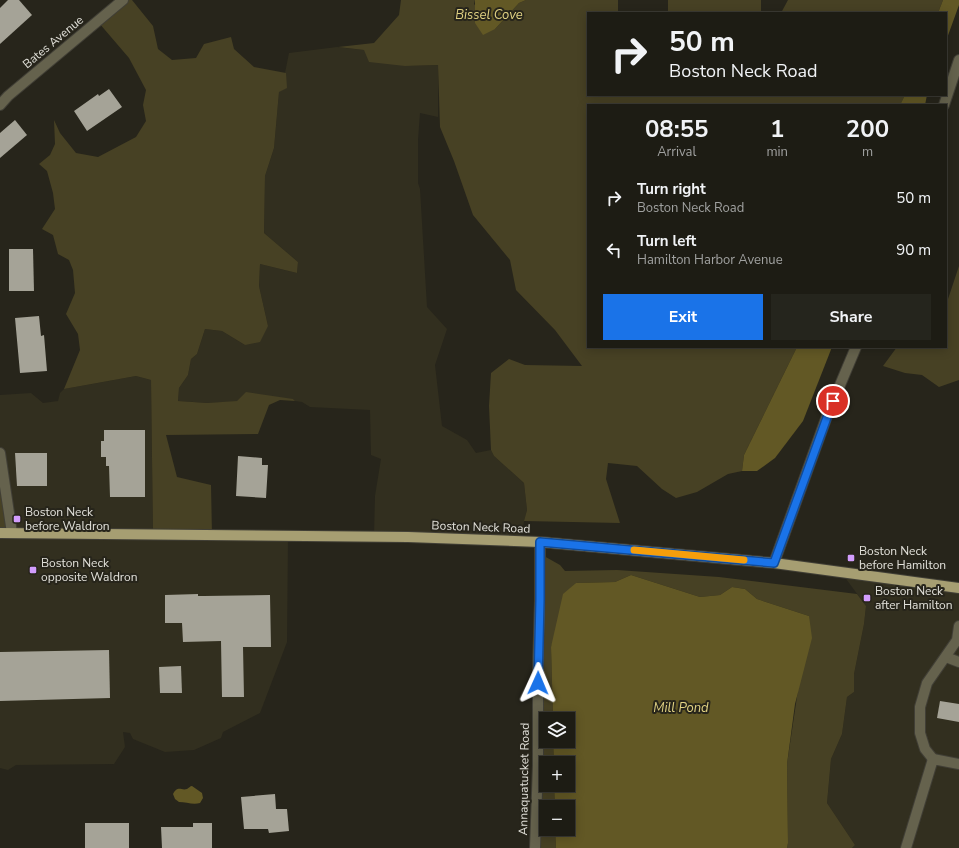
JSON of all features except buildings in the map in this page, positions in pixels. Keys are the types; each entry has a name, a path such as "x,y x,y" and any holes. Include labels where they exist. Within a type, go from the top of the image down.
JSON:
{"main road":[{"name":"Boston Neck Road","path":"0,533 408,537 540,542 774,563 959,588"}],"street":[{"name":"Bates Avenue","path":"0,105 8,96 123,0"},
{"path":"947,96 959,60"},
{"path":"774,563 827,416 856,348"},
{"path":"0,453 12,534"},
{"name":"Annaquatucket Road","path":"535,848 538,765 540,542"},
{"path":"959,626 957,640 927,683 920,707 920,733 925,749 933,759 959,764"},
{"path":"946,657 959,662"},
{"path":"906,848 933,759"}],"shaded area":[{"path":"123,0 132,0 153,26 158,49 172,60 196,58 204,44 231,37 234,49 254,67 286,73 287,88 279,92 274,148 265,176 264,233 298,262 297,273 260,264 259,286 268,326 260,342 245,345 222,331 205,329 197,354 191,359 188,375 179,388 178,401 207,403 237,401 246,392 293,399 295,401 280,400 269,405 258,434 166,435 177,477 211,485 212,535 153,533 151,380 136,376 64,389 80,350 78,334 66,314 75,293 73,270 69,260 58,254 53,235 42,229 55,209 53,193 47,171 39,164 50,155 55,144 54,120 60,133 76,153 98,157 136,137 146,121 143,105 146,90 129,58 99,23"},
{"path":"401,0 475,0 474,4 495,29 519,3 526,0 618,0 618,12 587,12 587,96 904,96 900,104 587,104 587,348 797,348 744,455 742,471 728,474 697,492 676,498 662,489 637,466 608,463 606,479 620,523 524,521 527,510 524,483 494,456 491,450 489,406 491,373 509,359 525,365 582,366 555,330 516,290 510,260 473,215 440,127 438,65 405,66 369,62 364,50 338,47 374,43 399,15"},
{"path":"668,0 761,0 761,12 668,12"},
{"path":"788,0 943,0 938,12 782,12"},
{"path":"337,47 364,50 405,66 438,65 438,117 420,113 418,140 418,183 420,189 427,307 447,329 435,365 442,426 467,440 476,453 491,450 494,456 524,483 527,510 519,542 374,535 375,496 381,459 371,455 370,410 310,407 293,399 207,403 178,401 179,388 188,375 191,359 197,354 205,329 222,331 245,345 268,326 259,286 260,264 297,273 298,262 264,233 265,176 274,148 279,92 286,74 289,53"},
{"path":"959,266 959,380 939,387 922,375 905,373 883,366 896,348 947,348 947,302"},
{"path":"136,376 151,380 153,533 288,539 287,642 260,713 223,732 221,738 194,750 165,752 133,739 130,733 123,732 125,747 114,764 16,765 8,770 0,768 0,395 31,393 43,403 58,401 60,393 64,389"},
{"path":"0,467 8,534 0,534"},
{"path":"544,556 560,565 565,571 617,570 719,577 857,594 866,606 864,624 854,674 854,692 847,697 842,734 831,759 827,803 855,845 852,848 787,848 787,764 809,616 757,599 745,589 732,587 720,595 700,597 631,575 615,582 576,583 551,647 553,712 539,712 539,748 553,748 554,756 539,756 539,792 554,792 555,800 539,800 539,836 555,836 556,848 534,848"},
{"path":"841,572 959,590 959,848 852,848 855,845 827,803 831,759 842,734 847,697 854,692 854,674 866,606"}],"water":[{"name":"Bissel Cove","path":"475,0 526,0 519,3 495,29 483,35 475,23"},
{"path":"943,0 959,0 959,5 947,38 947,12 938,12"},
{"path":"904,96 927,96 925,104 900,104"},
{"path":"797,348 832,348 803,421 775,458 757,471 742,471 744,455"},
{"name":"Mill Pond","path":"631,575 700,597 720,595 732,587 745,589 757,599 809,616 812,638 795,704 787,764 787,848 556,848 555,836 575,836 575,800 555,800 554,792 575,792 575,756 554,756 553,748 575,748 575,712 553,712 551,647 563,594 576,583 615,582"},
{"path":"192,786 202,793 203,798 200,803 192,804 179,802 175,799 173,794 176,790 187,789"}],"slow traffic":[{"path":"634,550 744,560"}],"place":[{"name":"Boston Neck before Waldron","path":"17,519"},
{"name":"Boston Neck before Hamilton","path":"851,558"},
{"name":"Boston Neck opposite Waldron","path":"33,570"},
{"name":"Boston Neck after Hamilton","path":"867,598"}],"route":[{"path":"538,683 540,542 774,563 833,401"}]}
